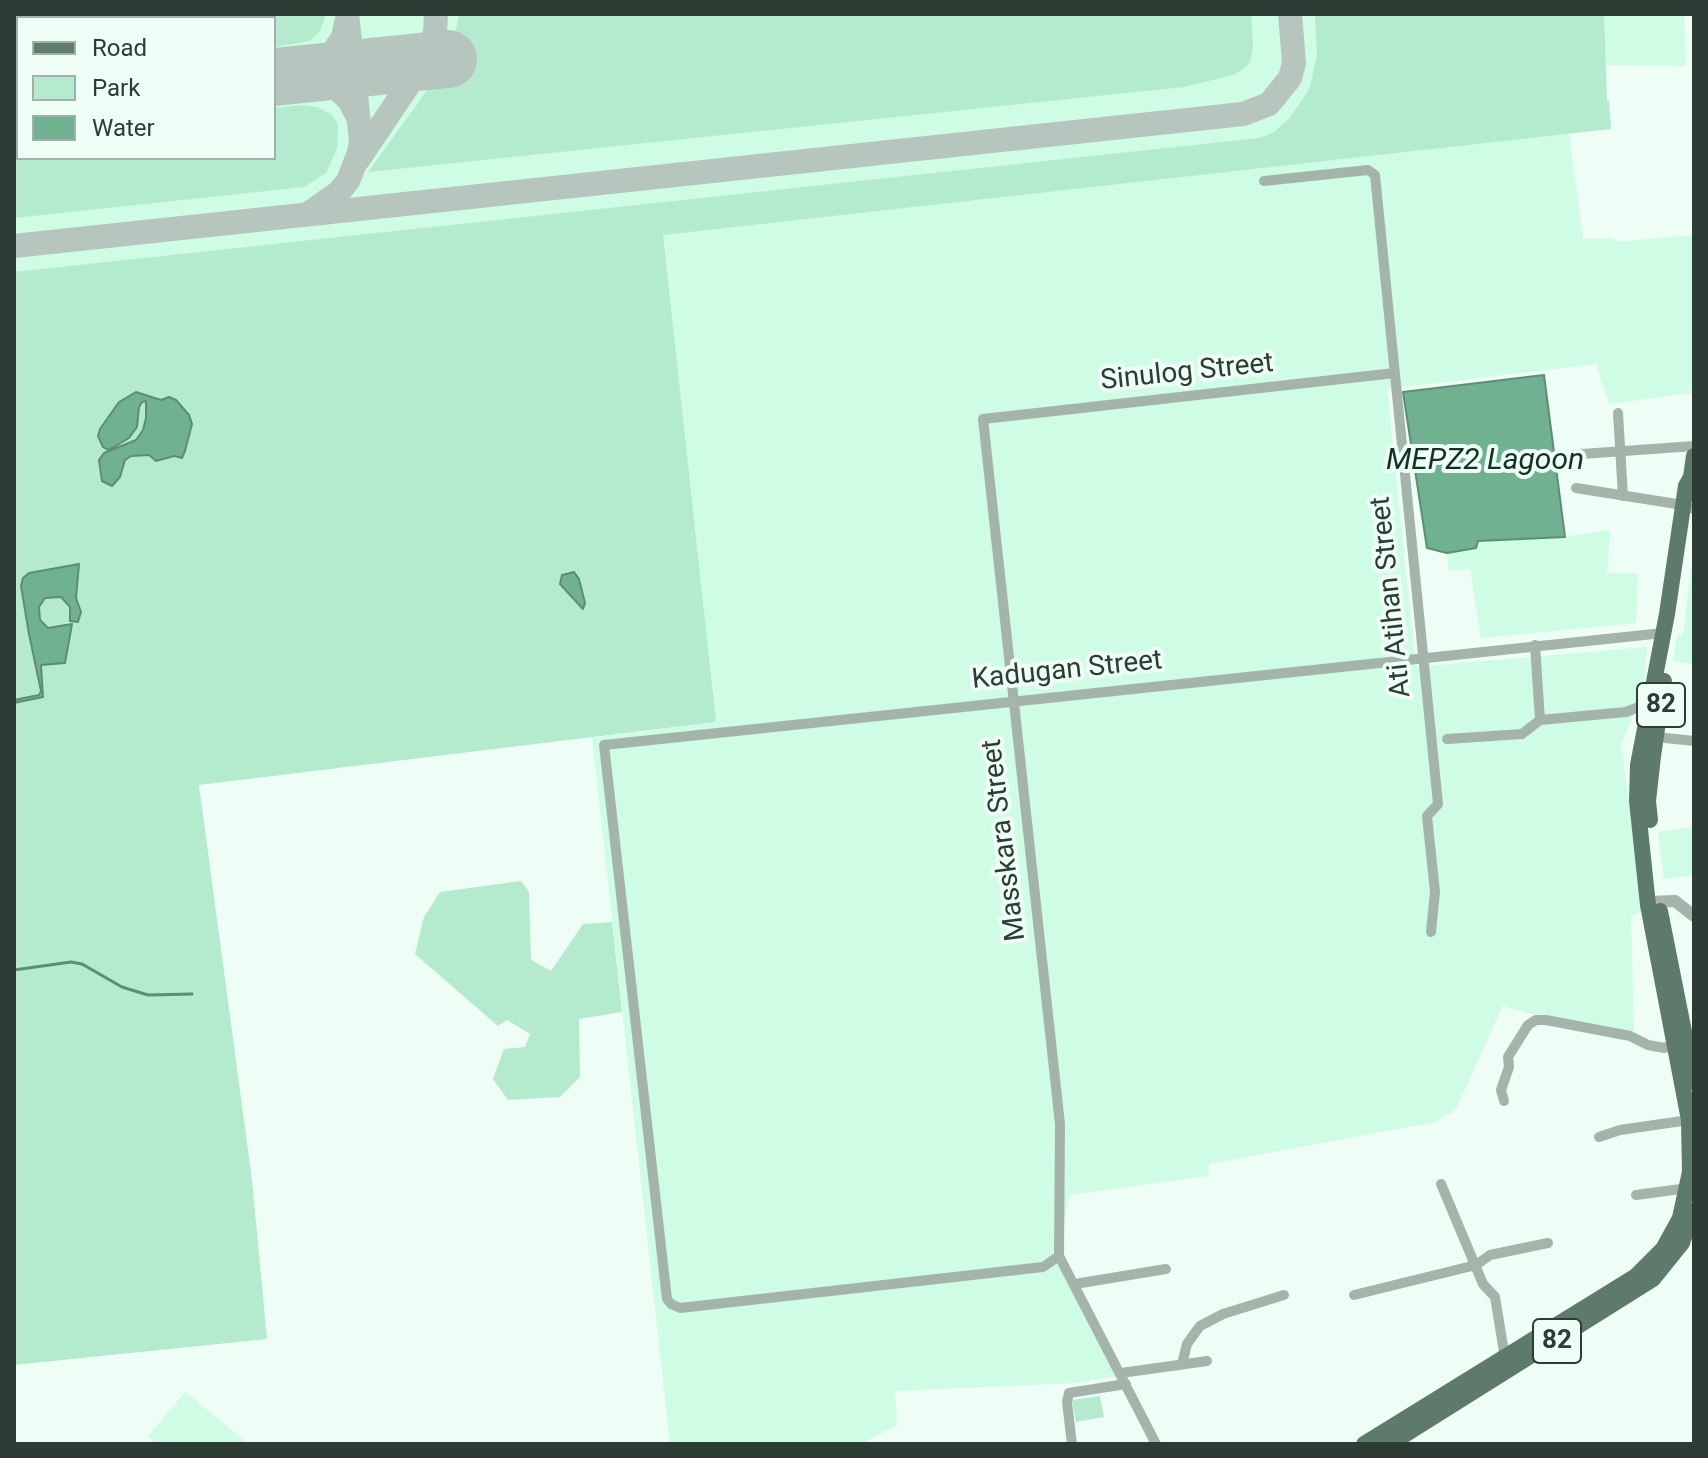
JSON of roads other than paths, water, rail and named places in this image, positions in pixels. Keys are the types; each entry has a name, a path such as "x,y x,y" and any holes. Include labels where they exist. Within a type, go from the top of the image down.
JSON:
{"main road":[{"name":"82","path":"1390,1444 1489,1376 1505,1358 1646,1268 1675,1230 1688,1188 1692,1157 1689,1120 1637,801 1638,765 1650,732 1691,505 1694,456"},
{"name":"82","path":"1650,732 1649,703 1691,505"},
{"name":"82","path":"1653,901 1694,1082"},
{"name":"82","path":"1364,1444 1489,1376 1653,1279 1688,1243 1694,1209"}],"street":[{"name":"Ati Atihan Street","path":"1264,181 1368,170 1375,175 1438,804 1427,816 1435,892 1431,932"},
{"name":"Sinulog Street","path":"983,419 1395,373"},
{"path":"1618,413 1623,496"},
{"name":"Masskara Street","path":"983,419 1060,1124 1059,1256"},
{"path":"1582,454 1694,446"},
{"path":"1576,488 1691,505"},
{"name":"Kadugan Street","path":"1059,1256 1043,1267 680,1308 671,1304 667,1299 604,745 1663,633"},
{"path":"1535,645 1540,720"},
{"path":"1447,739 1522,734 1540,720 1626,712 1649,703"},
{"path":"1626,712 1650,732 1694,741"},
{"path":"1653,901 1677,902 1694,916"},
{"path":"1504,1101 1501,1090 1509,1067 1508,1057 1528,1025 1536,1020 1618,1033 1658,1047 1675,1044"},
{"path":"1599,1137 1620,1130 1689,1120"},
{"path":"1441,1184 1483,1284 1495,1297 1505,1358"},
{"path":"1636,1195 1688,1188"},
{"path":"1354,1295 1476,1265 1490,1255 1548,1243"},
{"path":"1059,1256 1156,1444"},
{"path":"1075,1284 1166,1269"},
{"path":"1182,1364 1187,1344 1200,1326 1223,1314 1284,1295"},
{"path":"1121,1373 1207,1361"},
{"path":"1072,1444 1067,1395 1071,1391 1126,1384"}],"water":[{"name":"MEPZ2 Lagoon","path":"1544,375 1565,537 1478,541 1476,548 1447,553 1427,548 1403,392"},
{"path":"136,392 161,400 169,397 176,400 189,415 192,424 182,458 174,456 156,461 149,455 131,456 125,460 120,477 112,486 102,481 99,460 104,453 136,440 143,430 146,401 139,407 137,427 129,438 108,450 98,436 119,402"},
{"path":"79,564 76,598 81,612 78,622 70,621 70,607 61,597 45,598 39,607 40,620 48,628 72,624 65,663 41,665 43,697 14,703 14,700 39,695 41,691 21,586 23,578 29,573"},
{"path":"574,572 585,603 583,609 560,584 562,575"}],"waterway":[{"path":"14,970 71,962 82,964 122,987 148,995 192,994"}]}
